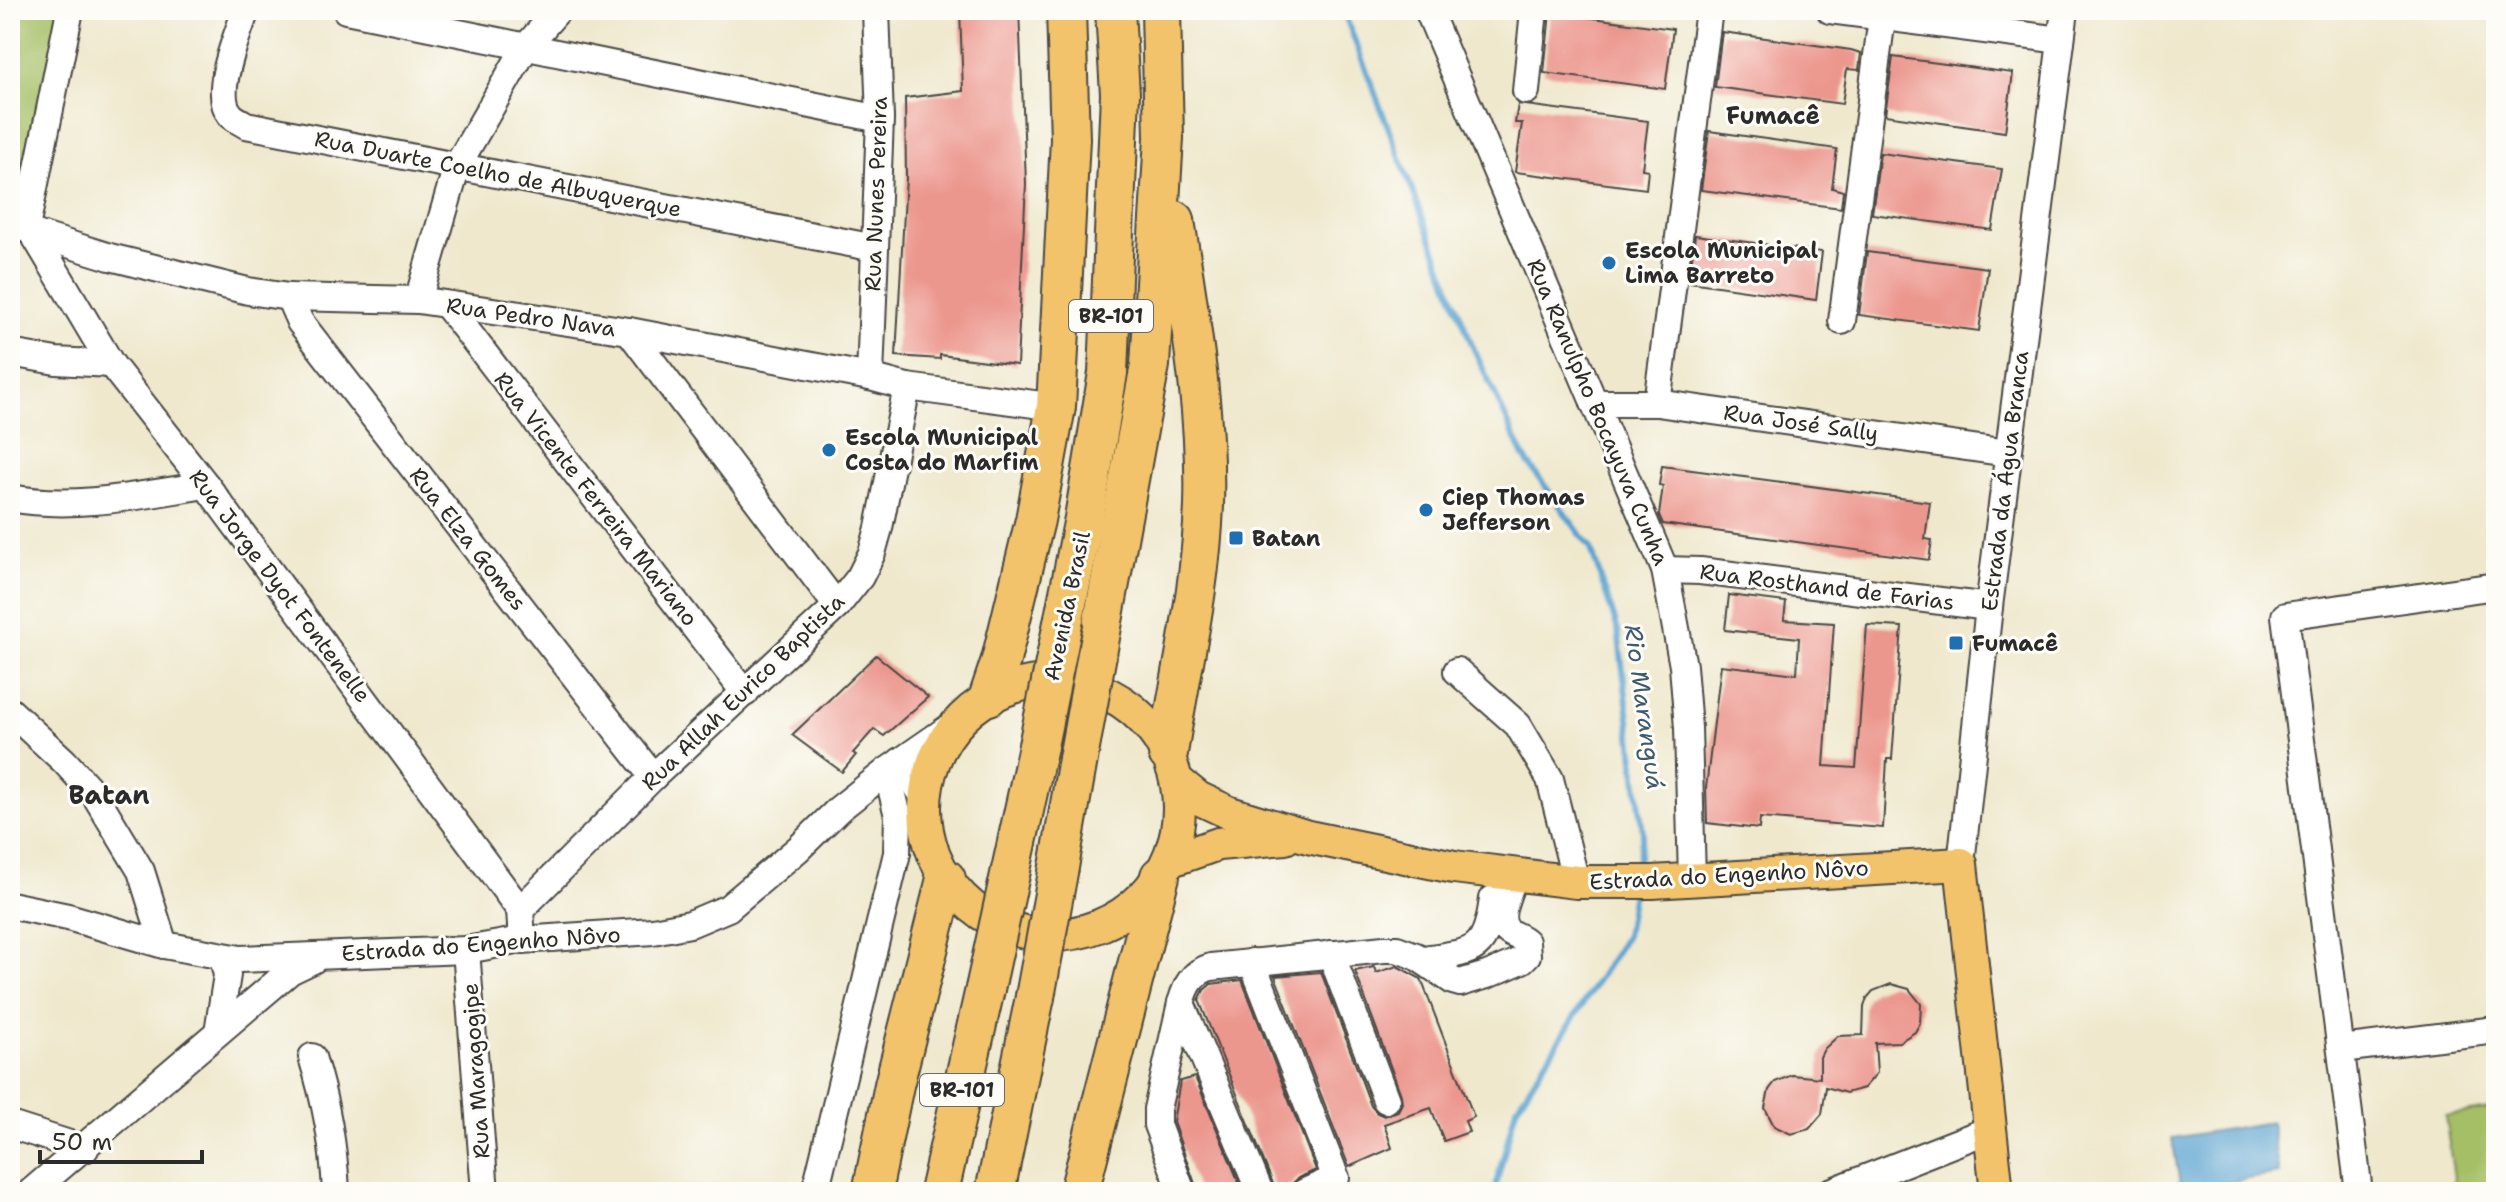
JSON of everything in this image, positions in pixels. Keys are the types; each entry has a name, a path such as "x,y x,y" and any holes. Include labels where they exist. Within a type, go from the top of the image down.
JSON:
{"highway":[{"path":"989,696 1001,660 1035,520 1056,407 1070,139 1066,10"},
{"name":"Avenida Brasil","path":"939,1192 1064,618 1108,373 1120,94 1115,10"},
{"name":"Avenida Brasil","path":"995,1192 1035,997 1150,365 1164,138 1161,10"},
{"path":"1164,138 1194,346 1203,450 1204,505 1199,567 1172,767"},
{"path":"1079,1192 1164,868"},
{"path":"872,1192 894,1085 946,879"}],"main road":[{"path":"1070,681 1110,694 1143,718 1172,767 1180,808 1177,835 1164,868 1140,901 1115,920 1085,932 1054,936 1023,933 993,922 967,903 946,879 929,841 925,799 934,758 956,723 989,696 1028,682 1070,681"},
{"name":"Estrada do Engenho Nôvo","path":"1172,767 1198,798 1230,813 1308,837 1505,874 1576,882 1652,882 1961,864"},
{"name":"Estrada do Engenho Nôvo","path":"1164,868 1218,844 1308,837"},
{"name":"Estrada da Água Branca","path":"1961,864 1997,1192"}],"street":[{"path":"23,227 70,10"},
{"name":"Rua Duarte Coelho de Albuquerque","path":"246,10 224,81 224,100 230,115 246,125 875,248"},
{"path":"346,10 880,119"},
{"path":"418,300 457,166 525,48 558,10"},
{"name":"Rua Nunes Pereira","path":"870,377 880,119 876,10"},
{"name":"Rua Ranulpho Bocayuva Cunha","path":"1428,10 1665,570 1684,681 1692,880"},
{"path":"1526,91 1534,10"},
{"path":"1657,403 1709,10"},
{"path":"1830,10 1882,14 2061,40"},
{"name":"Estrada da Água Branca","path":"1961,864 1989,607 2065,10"},
{"path":"1842,321 1882,14"},
{"name":"Rua Pedro Nava","path":"23,227 210,284 289,297 418,300 629,331 870,377 907,387 1056,407"},
{"name":"Rua Jorge Dyot Fontenelle","path":"23,227 111,364 206,485 520,910"},
{"name":"Rua Elza Gomes","path":"289,297 300,322 653,777"},
{"name":"Rua Vicente Ferreira Mariano","path":"447,305 745,693"},
{"path":"629,331 837,606"},
{"path":"10,353 56,361 111,364"},
{"name":"Rua Allah Eurico Baptista","path":"520,910 653,777 837,606 860,577 872,553 879,528 907,387"},
{"name":"Rua José Sally","path":"1594,403 1657,403 2008,453"},
{"path":"10,498 37,503 112,500 206,485"},
{"name":"Rua Rosthand de Farias","path":"1665,570 1700,571 1989,607"},
{"path":"2359,1192 2285,616 2496,586"},
{"path":"1457,671 1518,725 1550,779 1576,882"},
{"path":"10,711 95,795 141,871 164,945"},
{"name":"Estrada do Engenho Nôvo","path":"10,905 223,958 288,959 466,950 522,940 653,931 690,924 728,908 839,809 956,723"},
{"path":"894,766 925,799"},
{"path":"815,1192 897,853 894,766"},
{"path":"1182,1192 1162,1140 1157,1117 1186,986 1205,968 1397,949 1422,959 1447,978 1460,983 1487,975 1527,955 1526,942 1510,933 1503,923 1505,874"},
{"path":"1422,959 1455,955 1483,941 1505,874"},
{"path":"520,910 522,940"},
{"name":"Rua Maragogipe","path":"466,950 485,1192"},
{"path":"1331,954 1386,1100"},
{"path":"31,1192 290,971 320,956"},
{"path":"218,1032 227,975 223,958"},
{"path":"1252,962 1336,1178 1305,1192"},
{"path":"1181,1003 1260,1192"},
{"path":"2341,1049 2496,1030"},
{"path":"312,1057 329,1113 336,1192"},
{"path":"10,1125 85,1149"},
{"path":"1830,1192 1991,1129"}],"green space":[{"path":"10,10 61,10 23,204 10,196"},
{"path":"2496,1108 2496,1192 2456,1192 2445,1116"}],"water":[{"path":"2271,1122 2279,1174 2181,1190 2172,1138"}],"building":[{"path":"960,10 1019,10 1026,183 1017,365 940,355 940,359 896,356 906,177 905,98 963,91"},
{"path":"1550,12 1673,29 1665,89 1544,73"},
{"path":"1722,32 1851,50 1861,53 1859,70 1847,69 1842,104 1715,87"},
{"path":"1893,57 2013,73 2005,132 1885,115"},
{"path":"1518,104 1648,121 1642,169 1648,170 1646,189 1515,172 1522,123 1515,123"},
{"path":"1709,131 1837,149 1832,188 1843,191 1841,208 1701,190"},
{"path":"1880,153 2002,169 1992,230 1872,214"},
{"path":"1695,235 1822,252 1816,300 1689,282"},
{"path":"1867,252 1988,268 1979,331 1859,315"},
{"path":"1662,466 1930,502 1925,539 1932,540 1929,560 1663,524 1659,515"},
{"path":"1729,595 1786,602 1784,620 1834,623 1824,766 1856,768 1867,625 1902,627 1892,759 1887,759 1883,828 1760,818 1759,829 1707,823 1706,788 1721,665 1797,674 1799,638 1725,630"},
{"path":"876,655 928,697 884,736 874,729 853,753 856,755 842,772 792,735"},
{"path":"1397,966 1421,979 1474,1117 1465,1121 1469,1132 1444,1141 1431,1108 1384,1124 1392,1148 1349,1167 1275,976 1321,972 1371,1106 1384,1116 1398,1111 1402,1103 1401,1095 1355,971 1374,967 1376,973"},
{"path":"1242,980 1316,1170 1276,1191 1199,1000 1211,984"},
{"path":"1891,984 1909,989 1921,1004 1920,1023 1915,1032 1899,1042 1875,1043 1877,1073 1864,1088 1846,1093 1826,1087 1822,1114 1809,1129 1791,1134 1774,1126 1765,1108 1769,1090 1775,1082 1792,1075 1820,1078 1820,1057 1824,1049 1838,1036 1863,1035 1867,998 1873,991"},
{"path":"1195,1077 1243,1192 1198,1192 1173,1122 1180,1081"}],"waterway":[{"name":"Rio Maranguá","path":"1343,10 1472,345 1524,457 1591,549 1618,630 1643,833 1636,873"},
{"name":"Rio Maranguá","path":"1494,1192 1516,1108 1626,936 1633,891"}],"place":[{"name":"Escola Municipal Lima Barreto","path":"1609,263"},
{"name":"Escola Municipal Costa do Marfim","path":"829,450"},
{"name":"Ciep Thomas Jefferson","path":"1426,510"},
{"name":"Batan","path":"1236,538"},
{"name":"Fumacê","path":"1956,643"}],"district":[{"name":"Fumacê","path":"1773,116"},
{"name":"Batan","path":"109,794"}]}
